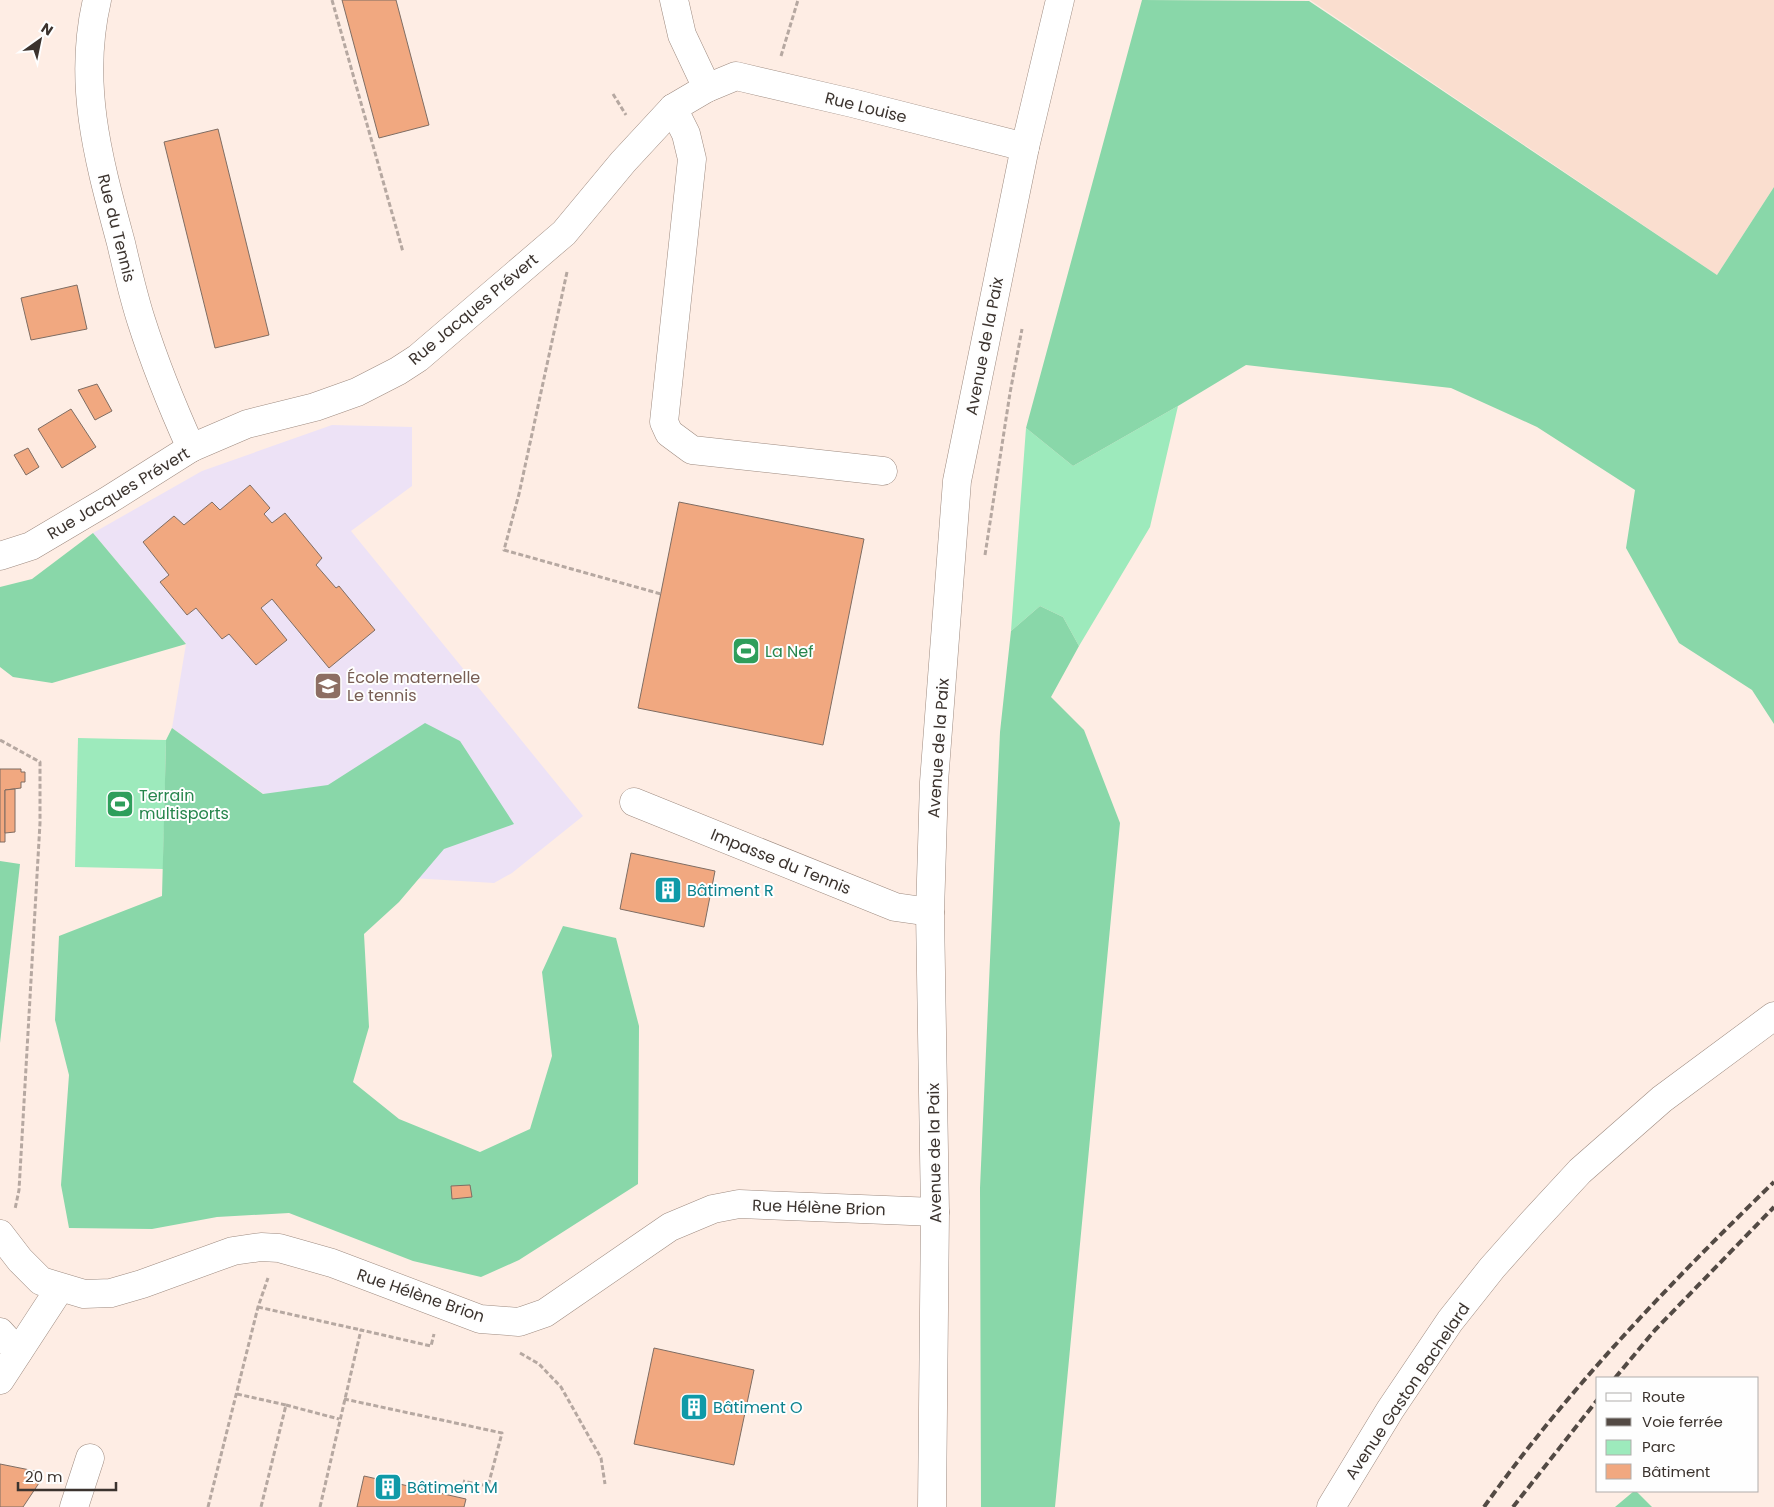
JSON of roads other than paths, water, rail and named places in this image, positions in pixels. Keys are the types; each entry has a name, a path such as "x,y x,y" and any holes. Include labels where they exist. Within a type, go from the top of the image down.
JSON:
{"street":[{"name":"Rue du Tennis","path":"97,0 90,54 89,93 94,134 140,319 174,411 191,448"},
{"path":"674,0 682,35 707,88"},
{"name":"Avenue de la Paix","path":"932,1507 934,1212 930,912 934,782 957,481 1025,147 1060,0"},
{"name":"Rue Louise","path":"707,88 736,76 861,105 1025,147"},
{"name":"Rue Jacques Prévert","path":"0,556 31,546 191,448 247,424 315,407 357,392 398,371 418,358 564,233 623,162 673,108 707,88"},
{"path":"673,108 686,134 692,159 664,422 669,433 692,450 883,471"},
{"name":"Impasse du Tennis","path":"634,802 895,907 930,912"},
{"name":"Avenue Gaston Bachelard","path":"1331,1507 1390,1410 1450,1321 1492,1268 1531,1224 1580,1171 1662,1099 1774,1016"},
{"name":"Rue Hélène Brion","path":"4,1239 20,1260 41,1281 84,1294 111,1293 142,1284 233,1251 261,1247 278,1248 332,1263 480,1319 519,1322 545,1313 670,1227 713,1209 739,1204 934,1212"},
{"path":"0,1380 9,1342 60,1288"},
{"path":"74,1507 90,1458"}],"railway":[{"path":"1484,1507 1516,1463 1585,1379 1659,1298 1774,1182"},
{"path":"1616,1377 1655,1330 1774,1207"},
{"path":"1513,1507 1596,1402"}],"place":[{"name":"La Nef","path":"746,651"},
{"name":"École maternelle Le tennis","path":"328,686"},
{"name":"Terrain multisports","path":"120,804"},
{"name":"Bâtiment R","path":"668,890"},
{"name":"Bâtiment O","path":"694,1407"},
{"name":"Bâtiment M","path":"388,1487"}]}
